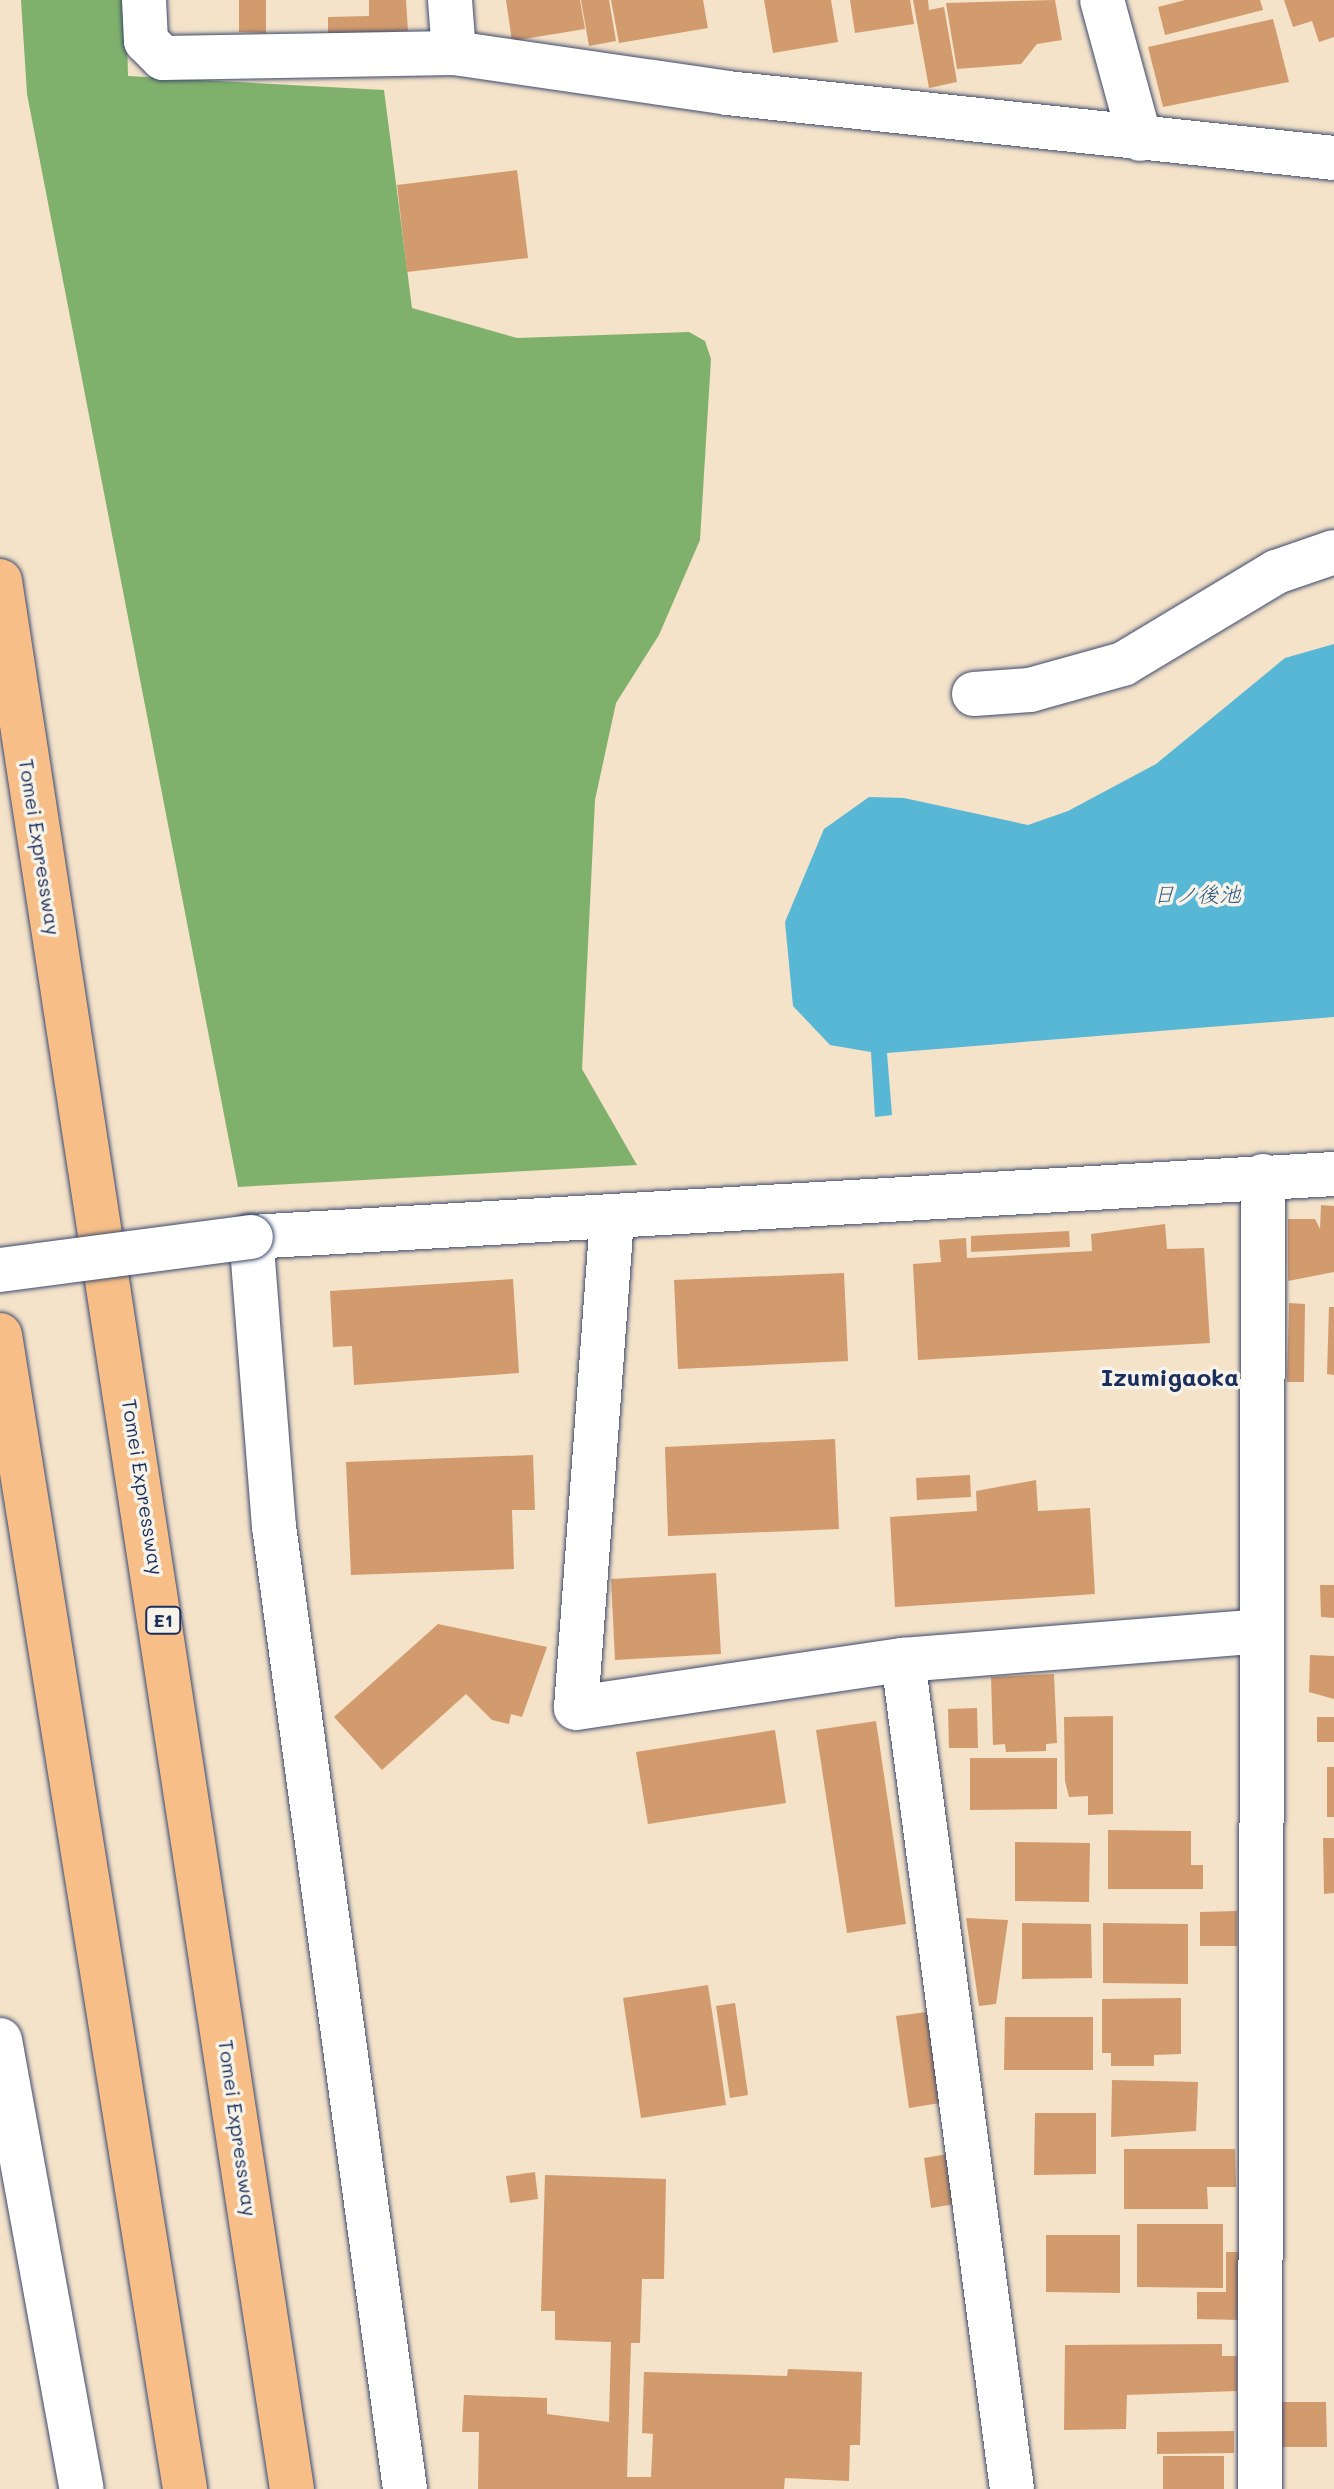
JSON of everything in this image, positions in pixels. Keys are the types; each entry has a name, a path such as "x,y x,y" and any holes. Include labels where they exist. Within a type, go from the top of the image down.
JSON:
{"highway":[{"name":"Tomei Expressway","path":"0,581 292,2489"},
{"path":"0,1335 185,2489"}],"street":[{"path":"144,0 146,41 163,58 454,53 1140,139 1334,158"},
{"path":"450,0 454,53"},
{"path":"1102,0 1140,139"},
{"path":"974,694 1045,687 1123,664 1276,572 1334,552"},
{"path":"0,1270 251,1237 1334,1174"},
{"path":"1260,2489 1263,1176"},
{"path":"612,1218 576,1708 903,1660 1260,1631"},
{"path":"251,1237 274,1527 405,2489"},
{"path":"903,1660 1012,2489"},
{"path":"0,2040 82,2489"}],"green space":[{"path":"21,0 126,0 128,76 384,90 412,308 517,338 689,332 705,341 711,359 700,540 659,635 616,703 595,800 582,1069 637,1165 238,1187 27,94"}],"water":[{"name":"日ノ後池","path":"1334,644 1334,1017 887,1053 892,1115 875,1117 871,1052 830,1045 793,1006 785,922 824,829 869,797 904,798 1028,825 1068,811 1156,764 1285,658"}],"building":[{"path":"239,0 266,0 266,33 239,32"},
{"path":"369,0 406,0 408,31 328,34 328,17 369,16"},
{"path":"506,0 580,0 585,29 512,41"},
{"path":"581,0 609,0 616,41 589,46"},
{"path":"611,0 703,0 708,28 619,43"},
{"path":"764,0 831,0 838,42 773,53"},
{"path":"850,0 910,0 914,24 855,33"},
{"path":"913,0 928,0 929,10 944,7 957,82 929,88"},
{"path":"1055,0 1062,40 1037,44 1021,64 957,69 946,3"},
{"path":"1185,0 1260,0 1263,10 1165,35 1158,7"},
{"path":"1284,0 1334,0 1334,37 1319,42 1312,21 1293,27"},
{"path":"1273,19 1289,82 1163,107 1148,47"},
{"path":"517,170 528,258 407,272 397,185"},
{"path":"1321,1205 1334,1206 1334,1272 1288,1281 1288,1219 1315,1219 1320,1229"},
{"path":"1165,1224 1167,1249 1204,1248 1210,1343 918,1360 913,1264 941,1262 939,1240 966,1238 967,1258 1092,1251 1091,1234"},
{"path":"1069,1231 1070,1247 971,1252 971,1236"},
{"path":"844,1273 848,1361 678,1369 674,1280"},
{"path":"513,1279 519,1373 354,1385 352,1346 333,1347 330,1291"},
{"path":"1289,1303 1305,1304 1304,1382 1287,1382"},
{"path":"1329,1307 1334,1307 1334,1375 1327,1374"},
{"path":"835,1439 839,1529 668,1536 665,1447"},
{"path":"533,1455 535,1510 512,1510 514,1569 351,1575 346,1462"},
{"path":"970,1475 971,1497 917,1500 916,1478"},
{"path":"1036,1480 1038,1511 1090,1508 1095,1594 895,1607 890,1517 977,1511 976,1491"},
{"path":"716,1573 721,1654 615,1660 611,1579"},
{"path":"1320,1585 1334,1585 1334,1618 1321,1617"},
{"path":"438,1624 547,1647 522,1717 511,1714 509,1724 492,1720 466,1694 382,1770 334,1717"},
{"path":"1310,1655 1334,1656 1334,1699 1309,1692"},
{"path":"1054,1674 1057,1743 1046,1744 1046,1751 1006,1752 1005,1744 993,1745 991,1677"},
{"path":"977,1708 978,1748 949,1748 948,1709"},
{"path":"1113,1716 1113,1814 1088,1815 1088,1796 1069,1797 1065,1781 1064,1717"},
{"path":"1317,1717 1334,1717 1334,1742 1317,1742"},
{"path":"876,1721 906,1924 847,1933 816,1730"},
{"path":"775,1730 786,1803 648,1824 636,1752"},
{"path":"970,1758 1057,1758 1057,1809 970,1810"},
{"path":"1327,1767 1334,1767 1334,1817 1327,1817"},
{"path":"1108,1830 1191,1831 1191,1865 1203,1865 1203,1889 1108,1889"},
{"path":"1323,1838 1334,1838 1334,1893 1324,1894"},
{"path":"1015,1842 1090,1843 1089,1902 1015,1901"},
{"path":"1237,1911 1237,1946 1200,1946 1200,1912"},
{"path":"966,1918 1008,1920 996,2004 979,2006"},
{"path":"1022,1923 1091,1924 1092,1978 1022,1979"},
{"path":"1103,1923 1188,1924 1188,1984 1103,1983"},
{"path":"708,1985 726,2105 641,2118 623,1998"},
{"path":"1181,1998 1181,2054 1154,2055 1154,2066 1111,2066 1111,2053 1102,2053 1102,1999"},
{"path":"735,2003 748,2095 730,2098 716,2006"},
{"path":"927,2012 940,2103 909,2108 896,2016"},
{"path":"1005,2017 1093,2017 1093,2070 1004,2070"},
{"path":"1112,2080 1198,2082 1196,2131 1111,2137"},
{"path":"1035,2113 1096,2113 1096,2174 1034,2175"},
{"path":"1124,2149 1235,2149 1236,2187 1207,2187 1208,2209 1124,2209"},
{"path":"948,2154 955,2204 931,2208 924,2158"},
{"path":"535,2172 538,2199 510,2203 506,2176"},
{"path":"545,2175 666,2179 664,2279 642,2279 640,2343 631,2343 627,2477 651,2477 653,2434 642,2433 644,2372 787,2376 788,2369 862,2372 860,2445 850,2445 849,2481 785,2478 784,2489 478,2489 479,2432 462,2432 464,2395 547,2398 547,2414 609,2422 611,2342 555,2340 555,2311 541,2311"},
{"path":"1137,2224 1223,2224 1223,2288 1137,2287"},
{"path":"1046,2235 1120,2235 1120,2293 1046,2292"},
{"path":"1226,2252 1241,2252 1240,2320 1197,2319 1197,2292 1226,2292"},
{"path":"1222,2344 1222,2356 1237,2356 1237,2391 1127,2395 1126,2429 1064,2430 1065,2345"},
{"path":"1281,2402 1326,2402 1327,2447 1281,2447"},
{"path":"1234,2431 1234,2453 1157,2454 1157,2432"},
{"path":"1163,2456 1224,2456 1224,2489 1163,2489"}],"district":[{"name":"Izumigaoka","path":"1170,1377"}]}
